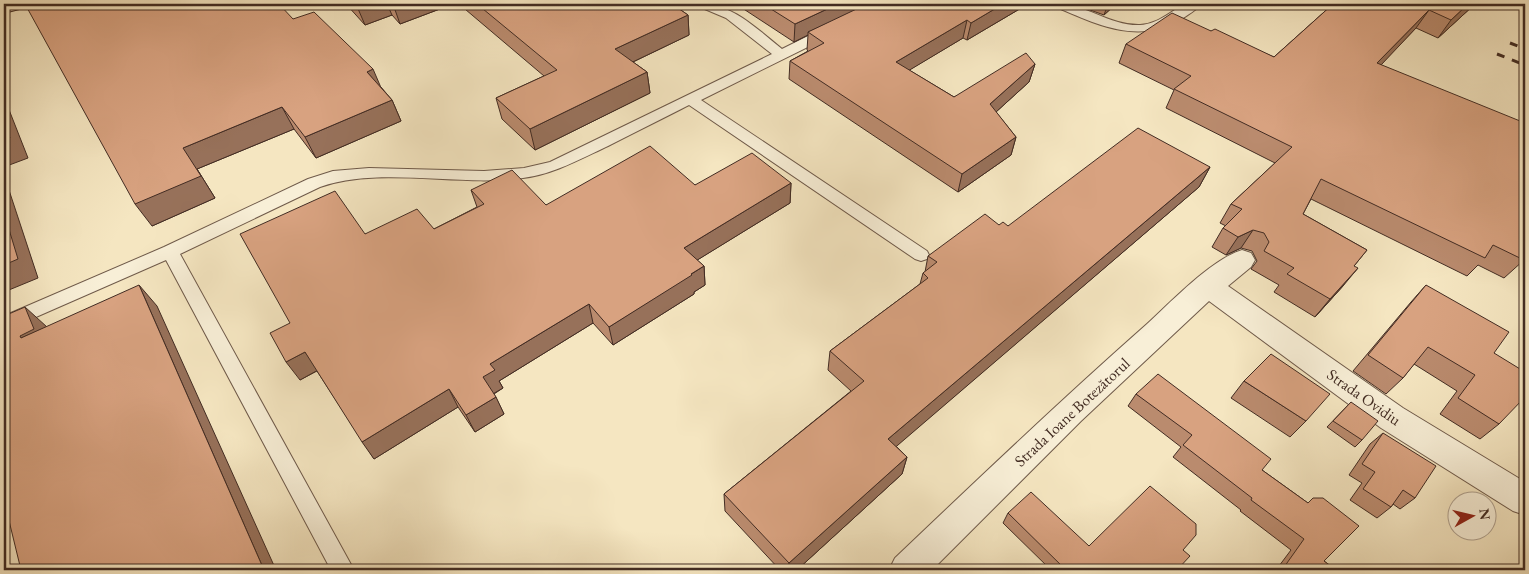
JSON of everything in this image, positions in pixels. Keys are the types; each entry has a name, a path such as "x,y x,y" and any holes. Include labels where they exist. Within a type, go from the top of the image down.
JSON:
{"main road":[{"path":"4,8 16,4"}],"street":[{"name":"Strada Ioane Botezătorul","path":"907,570 1070,412 1208,286 1242,260"},
{"name":"Strada Ovidiu","path":"1208,286 1392,418 1525,500"}],"lane":[{"path":"704,4 730,15 782,55"},
{"path":"1060,4 1113,26 1130,28 1148,27 1165,23 1195,4"},
{"path":"4,324 170,251 314,183 338,174 484,176 524,173 554,166 842,25"},
{"path":"690,99 921,255"},
{"path":"170,251 344,570"}],"building":[{"path":"25,4 279,4 293,19 314,12 373,69 367,72 392,100 305,137 282,107 183,148 201,176 135,204"},
{"path":"477,4 672,4 688,15 615,49 647,72 530,129 496,98 557,70"},
{"path":"763,4 838,4 795,24"},
{"path":"867,4 1003,4 971,23 967,20 896,62 954,97 1026,53 1035,64 990,104 1016,137 962,174 790,61 824,43 808,32"},
{"path":"1333,4 1468,4 1451,20 1429,10 1377,63 1525,123 1524,260 1493,245 1485,258 1321,179 1303,214 1367,250 1354,266 1358,268 1330,299 1287,274 1294,268 1264,251 1269,242 1264,233 1253,230 1238,237 1223,228 1242,209 1231,204 1292,147 1174,89 1191,76 1126,44 1172,13 1211,31 1215,29 1274,57"},
{"path":"4,121 10,138 4,141"},
{"path":"1138,128 1210,167 888,439 907,457 789,563 724,494 864,381 830,351 928,278 923,273 937,262 928,256 985,214 999,225 1003,222 1008,226"},
{"path":"650,146 695,185 752,153 791,183 684,248 704,266 609,327 589,304 490,364 495,370 483,377 496,397 466,415 449,389 362,442 305,352 286,362 270,333 290,323 240,234 335,191 365,234 417,209 434,229 484,204 471,190 512,170 546,205"},
{"path":"4,213 18,259 4,265"},
{"path":"139,285 264,570 21,570 4,500 4,316 25,307 34,329 20,336 21,338"},
{"path":"1426,285 1509,332 1494,353 1525,372 1525,397 1499,424 1458,398 1475,375 1428,347 1403,378 1368,355"},
{"path":"1271,354 1330,394 1306,421 1244,381"},
{"path":"1158,374 1271,459 1262,470 1308,503 1313,498 1323,498 1359,526 1324,561 1336,570 1282,570 1304,539 1251,500 1252,498 1183,445 1192,435 1136,394"},
{"path":"1351,402 1378,421 1362,440 1333,421"},
{"path":"1383,433 1436,466 1415,498 1403,490 1391,507 1363,489 1375,472 1362,464"},
{"path":"1150,486 1196,524 1196,535 1183,550 1190,556 1177,570 1066,570 1008,513 1031,492 1089,546"}],"railway":[{"path":"1510,43 1525,49"},
{"path":"1497,54 1525,65"}]}
